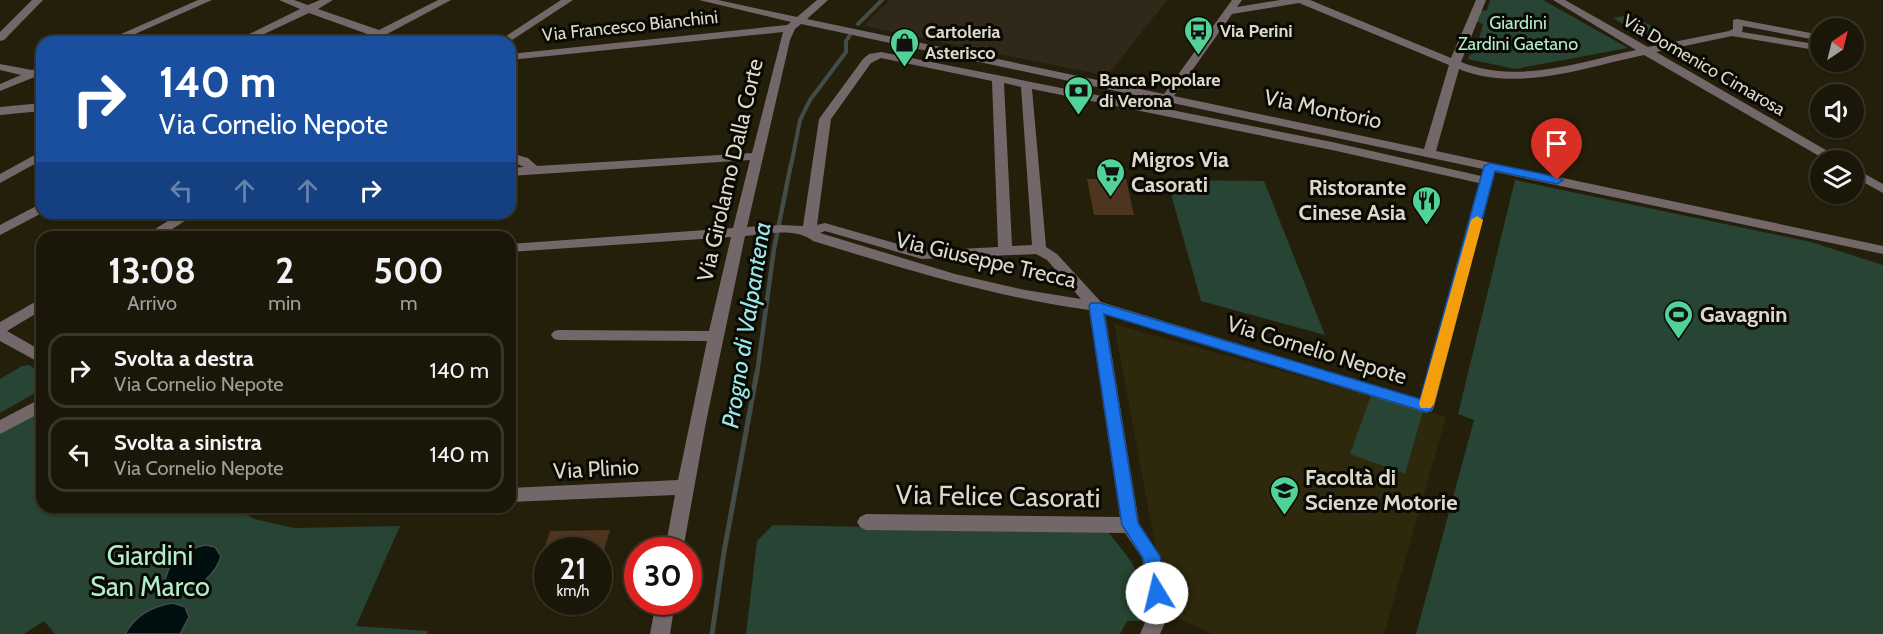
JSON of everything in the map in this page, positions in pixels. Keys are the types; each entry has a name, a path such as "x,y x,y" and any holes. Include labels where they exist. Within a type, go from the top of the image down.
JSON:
{"street":[{"path":"0,38 38,0"},
{"path":"122,36 207,0"},
{"path":"284,0 379,34"},
{"path":"251,36 328,0"},
{"path":"375,36 446,0"},
{"path":"511,36 568,0"},
{"name":"Via Montorio","path":"704,0 755,11 795,24 850,31 1429,153 1489,174"},
{"path":"795,24 823,0"},
{"path":"1166,99 1237,0"},
{"path":"1228,12 1299,0 1478,73 1523,77 1732,33 1738,30 1737,22 1810,36"},
{"path":"1429,153 1454,64 1481,0"},
{"name":"Via Domenico Cimarosa","path":"1558,0 1817,150"},
{"path":"746,33 755,11"},
{"name":"Via Francesco Bianchini","path":"516,56 746,33 795,24"},
{"name":"Via Girolamo Dalla Corte","path":"676,537 717,336 757,156 785,40 795,24"},
{"path":"1732,33 1810,46"},
{"path":"877,37 874,48 881,54"},
{"path":"809,231 825,119 867,61 881,54"},
{"name":"Via Montorio","path":"881,54 1332,146 1883,250"},
{"path":"0,67 36,73"},
{"path":"0,88 36,74"},
{"path":"998,78 1005,251"},
{"path":"1026,84 1039,249"},
{"path":"0,111 36,108"},
{"path":"516,171 757,156"},
{"path":"0,179 36,158"},
{"path":"516,158 530,165 532,170"},
{"name":"Via Cornelio Nepote","path":"1096,306 1426,407 1489,174"},
{"path":"1864,178 1883,189"},
{"path":"0,231 36,210"},
{"path":"160,231 180,219"},
{"name":"Via Giuseppe Trecca","path":"516,248 740,231 781,229 809,231 825,227 922,255 1039,249 1052,257 1096,306"},
{"name":"Via Giuseppe Trecca","path":"809,231 818,238 939,275 1057,302 1096,306"},
{"name":"Via Felice Casorati","path":"1096,306 1130,525 1151,556 1160,611 1150,634"},
{"path":"0,329 36,307"},
{"path":"0,334 36,355"},
{"path":"559,335 717,336"},
{"path":"0,428 36,407"},
{"name":"Via Plinio","path":"516,495 685,488"},
{"name":"Via Felice Casorati","path":"866,522 1130,525"},
{"path":"660,634 663,615"}],"shaded area":[{"path":"890,0 1167,0 1107,76 864,26"},
{"name":"Facoltà di Scienze Motorie","path":"1114,324 1446,417 1384,634 1212,634 1168,614"},
{"path":"205,545 215,547 221,556 205,580 185,589 165,581 174,561 184,553"},
{"path":"173,603 185,607 189,617 180,634 125,634 145,613"}],"green space":[{"name":"Giardini Zardini Gaetano","path":"1490,0 1543,0 1628,48 1515,69 1468,59 1469,55 1475,53 1483,24 1476,21 1480,17 1477,15 1478,12 1487,10"},
{"path":"1631,15 1661,31 1643,35 1613,18"},
{"path":"1167,180 1264,181 1325,335 1201,301"},
{"name":"Gavagnin","path":"1515,180 1811,242 1883,265 1883,634 1416,634 1474,420 1458,414"},
{"path":"29,365 36,369 36,392 0,413 0,379 22,366"},
{"path":"1372,393 1423,411 1405,474 1350,454"},
{"name":"Giardini San Marco","path":"36,412 36,513 244,513 254,519 294,528 400,526 356,626 428,631 427,634 55,634 44,621 24,634 0,634 0,433"},
{"path":"773,525 1108,532 1137,572 1144,605 1144,621 1127,621 1120,634 746,634 757,541"}],"building":[{"name":"Migros Via Casorati","path":"1087,179 1126,179 1134,215 1094,215"},
{"path":"610,530 608,537 548,537 550,531"}],"waterway":[{"name":"Progno di Valpantena","path":"858,24 882,0"},
{"name":"Progno di Valpantena","path":"791,166 800,120 810,100 846,52 846,41 850,35"},
{"name":"Progno di Valpantena","path":"757,374 774,249 791,164"},
{"name":"Progno di Valpantena","path":"712,634 724,552 757,372"}],"slow traffic":[{"path":"1426,404 1477,220"}],"place":[{"name":"Via Perini","path":"1199,56"},
{"name":"Cartoleria Asterisco","path":"904,68"},
{"name":"Banca Popolare di Verona","path":"1078,116"},
{"name":"Migros Via Casorati","path":"1110,198"},
{"name":"Ristorante Cinese Asia","path":"1427,226"},
{"name":"Gavagnin","path":"1679,340"},
{"name":"Facoltà di Scienze Motorie","path":"1284,516"}],"route":[{"path":"1157,593 1151,556 1130,525 1096,306 1426,407 1490,166 1557,180"}]}
